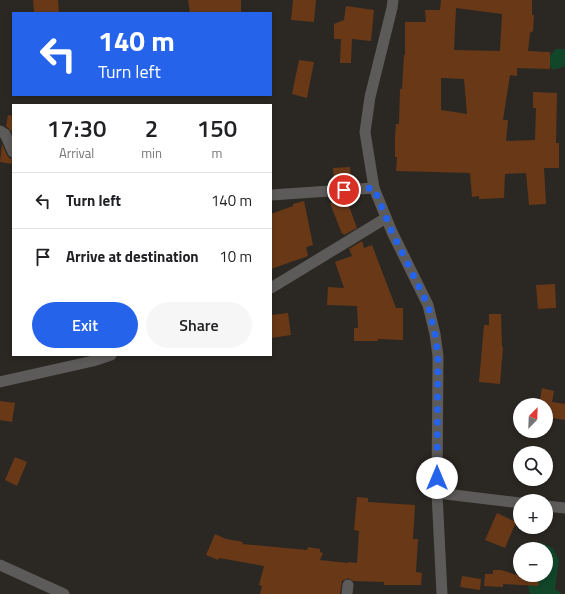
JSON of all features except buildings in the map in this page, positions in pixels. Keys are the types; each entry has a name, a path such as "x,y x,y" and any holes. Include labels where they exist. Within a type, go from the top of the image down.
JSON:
{"street":[{"path":"393,0 370,97 365,132 374,188 386,218 428,305 435,334 438,356 437,493 442,594"},
{"path":"0,131 5,134 12,150"},
{"path":"272,195 374,188"},
{"path":"272,287 386,218"},
{"path":"0,382 93,361 108,356"},
{"path":"437,493 513,502"},
{"path":"553,507 565,508"},
{"path":"0,565 64,594"}],"green space":[{"path":"556,49 565,49 565,66 553,70 546,60"},
{"path":"553,548 559,560 555,589 562,594 530,594 527,582 553,582"}],"route":[{"path":"344,190 374,188 392,232 428,305 435,334 438,356 437,478"}]}
